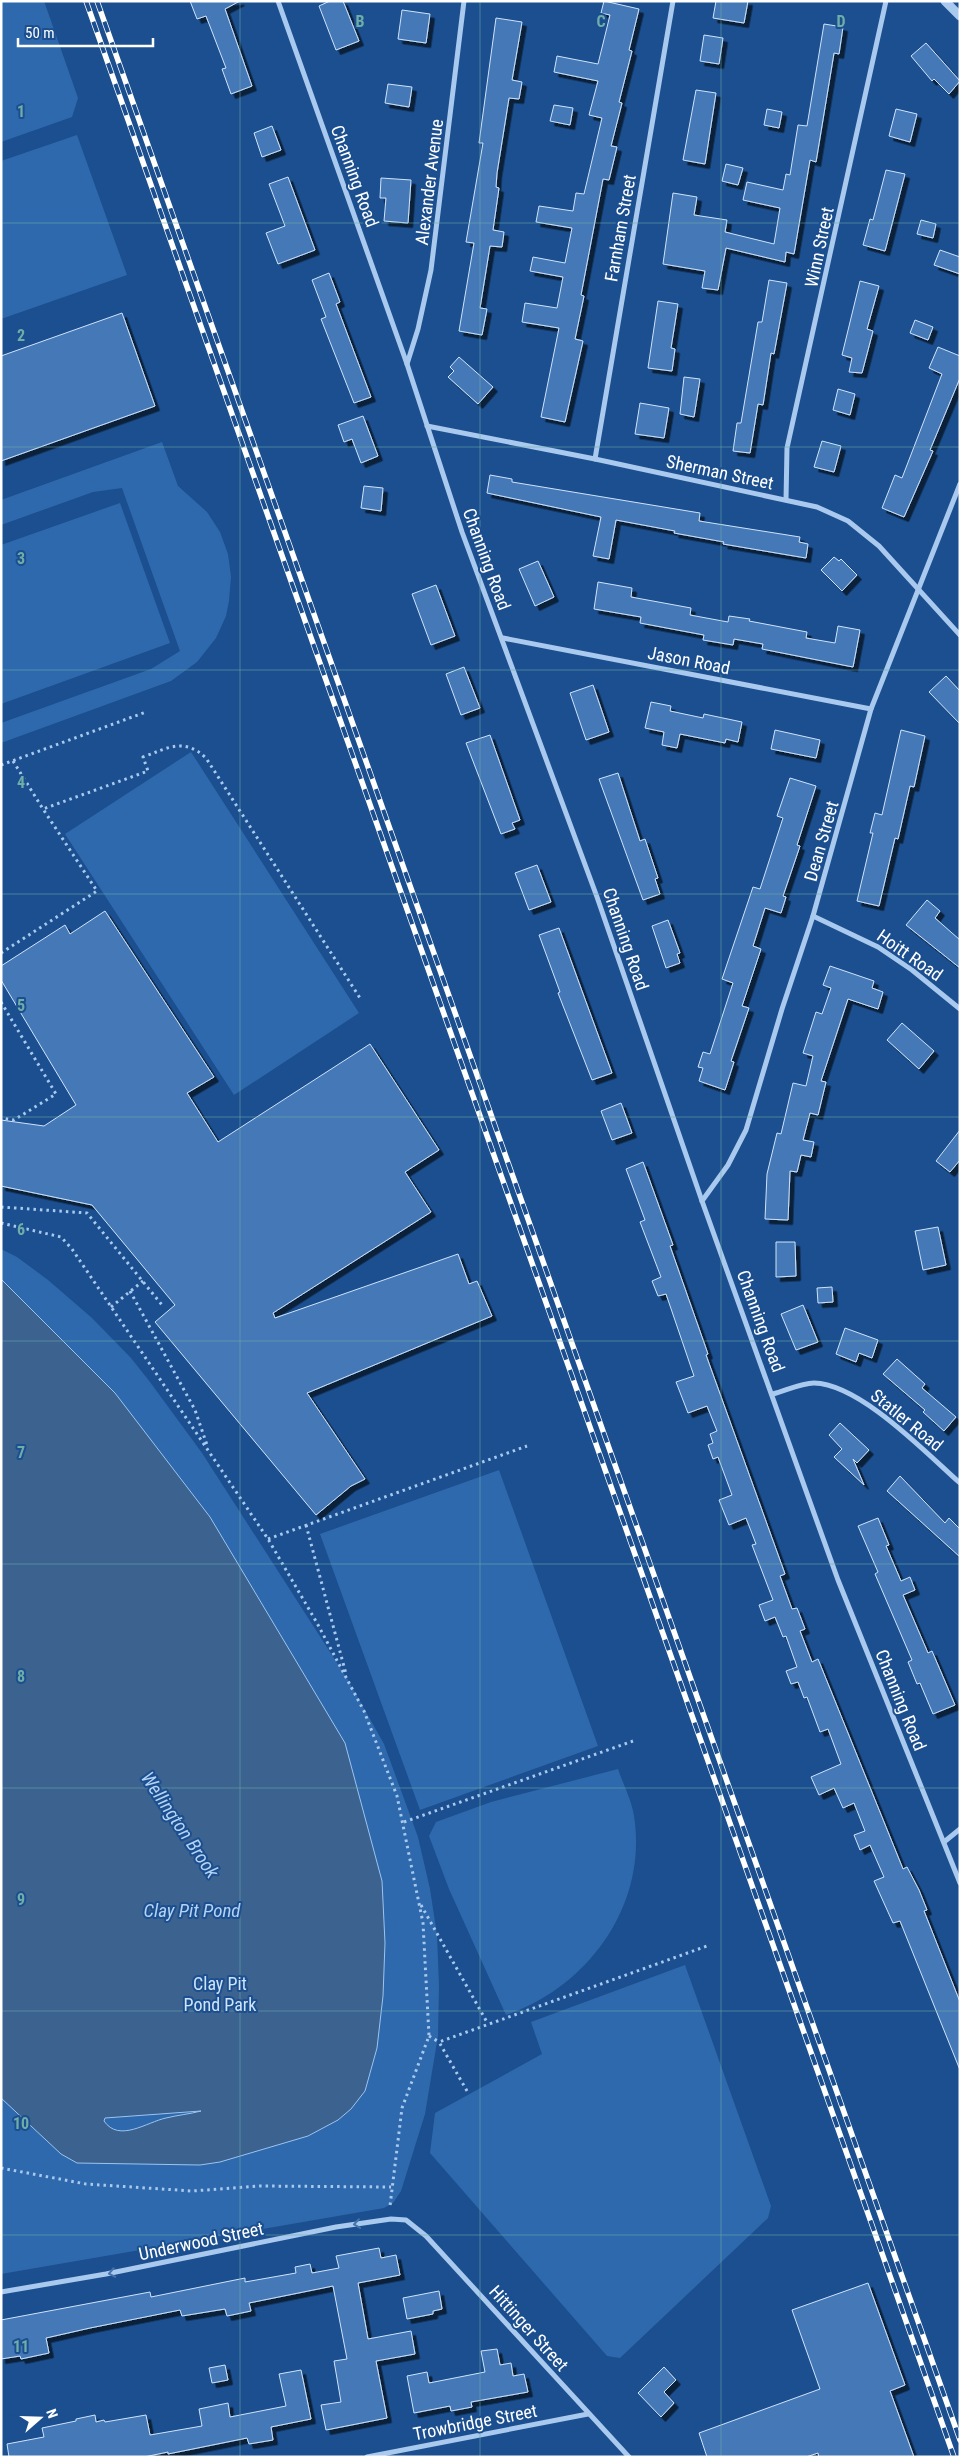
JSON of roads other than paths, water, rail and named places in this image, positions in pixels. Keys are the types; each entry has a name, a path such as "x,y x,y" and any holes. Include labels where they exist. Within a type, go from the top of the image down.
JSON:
{"street":[{"name":"Channing Road","path":"278,1 407,364 464,538 503,638 597,897 702,1201 773,1394 838,1580 960,1882"},
{"name":"Alexander Avenue","path":"407,364 421,316 432,262 464,1"},
{"name":"Farnham Street","path":"595,459 672,1"},
{"name":"Winn Street","path":"786,500 787,448 886,1"},
{"path":"945,1 960,16"},
{"name":"Sherman Street","path":"427,426 595,459 817,507 848,521 878,546 960,635"},
{"name":"Dean Street","path":"702,1201 728,1165 746,1130 782,1009 813,916 871,709 960,484"},
{"name":"Jason Road","path":"503,638 871,709"},
{"name":"Hoitt Road","path":"813,916 878,947 912,970 960,1009"},
{"name":"Statler Road","path":"773,1394 813,1383 838,1388 868,1402 960,1482"},
{"path":"944,1842 960,1829"},
{"name":"Underwood Street","path":"1,2292 106,2274 336,2227 390,2220 406,2220"},
{"name":"Hittinger Street","path":"406,2220 426,2236 629,2457"},
{"name":"Trowbridge Street","path":"366,2457 588,2414"}],"water":[{"name":"Clay Pit Pond","path":"1,1279 115,1393 210,1517 345,1743 382,1881 385,1943 383,1996 377,2048 365,2091 351,2109 338,2120 308,2136 220,2162 200,2165 77,2163 61,2154 1,2098","holes":["201,2111 158,2120 125,2131 110,2127 104,2121 105,2118"]}],"railway":[{"path":"86,1 954,2457"},
{"path":"97,1 960,2440"}],"water label":[{"name":"Wellington Brook","path":"180,1825"}],"park label":[{"name":"Clay Pit Pond Park","path":"220,1994"}]}
